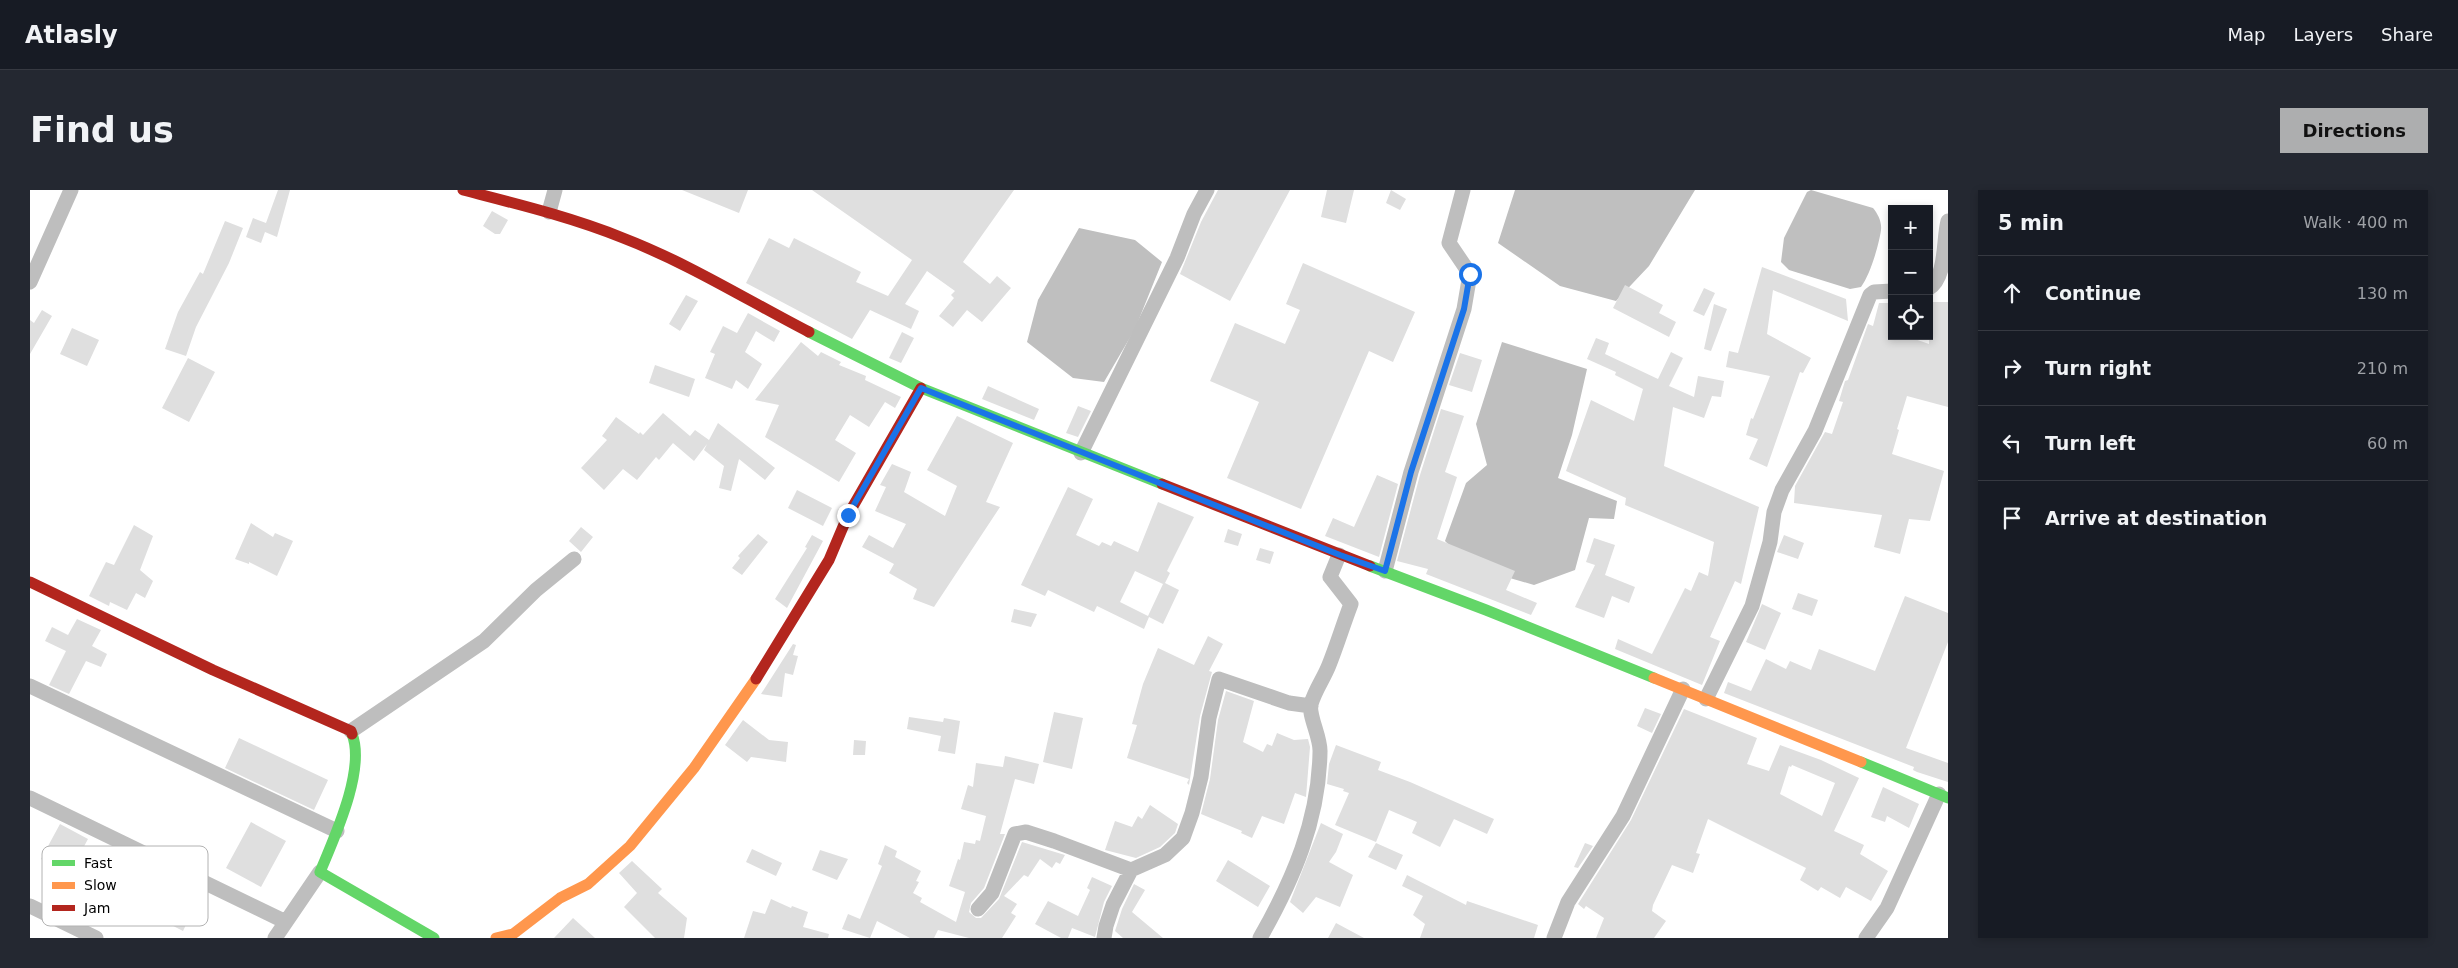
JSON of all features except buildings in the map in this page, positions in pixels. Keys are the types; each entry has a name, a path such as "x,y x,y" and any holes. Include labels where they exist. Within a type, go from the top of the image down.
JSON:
{"street":[{"path":"30,282 71,190"},
{"path":"463,190 502,198 549,212 624,238 725,286 921,388 1706,699 1943,796 1887,908 1866,938"},
{"path":"549,212 555,190"},
{"path":"1081,453 1177,258 1194,214 1207,190"},
{"path":"1385,571 1413,464 1464,309 1470,274 1449,242 1462,190"},
{"path":"1933,284 1938,280 1946,243 1948,221"},
{"path":"1706,699 1752,606 1770,542 1774,512 1782,490 1815,431 1870,295 1874,292 1888,291"},
{"path":"496,938 513,934 560,898 588,884 630,846 694,768 766,665 804,603 829,560 848,515 921,388"},
{"path":"1260,938 1282,897 1288,880 1302,853 1315,805 1321,750 1311,706 1329,665 1351,604 1330,577 1340,555"},
{"path":"351,731 484,641 536,590 574,559"},
{"path":"30,582 204,665 351,731 357,748 337,831 320,872 275,938"},
{"path":"1104,938 1113,906 1131,870 1165,855 1183,838 1192,813 1201,777 1209,718 1219,679 1289,703 1311,706"},
{"path":"30,686 337,831"},
{"path":"1554,938 1568,902 1623,816 1682,690"},
{"path":"30,798 129,846"},
{"path":"978,909 992,893 1015,834 1026,832 1131,870"},
{"path":"320,872 434,938"},
{"path":"208,884 286,922"},
{"path":"30,906 42,912"},
{"path":"71,926 96,938"}],"shaded area":[{"path":"1515,190 1695,190 1649,266 1616,301 1560,286 1498,243"},
{"path":"1811,190 1873,208 1878,215 1881,227 1880,236 1871,268 1861,287 1850,289 1789,270 1781,262 1784,238 1807,192"},
{"path":"1079,228 1135,240 1162,262 1135,329 1104,382 1073,378 1027,342 1038,300"},
{"path":"1502,342 1587,369 1572,435 1558,478 1617,501 1614,519 1589,518 1575,570 1534,585 1503,576 1463,559 1445,541 1466,483 1487,465 1476,424"}],"traffic: fast":[{"path":"809,332 921,388 1162,484"},
{"path":"1370,566 1486,610 1654,678"},
{"path":"352,734 355,749 352,785 340,823 320,872 434,938"},
{"path":"1861,762 1948,798"}],"traffic: slow":[{"path":"1654,678 1861,762"},
{"path":"496,938 513,934 560,898 588,884 630,846 694,768 756,679"}],"traffic: jam":[{"path":"463,190 564,217 623,238 694,270 809,332"},
{"path":"756,679 829,560 848,515 921,388"},
{"path":"1162,484 1370,566"},
{"path":"30,582 213,670 351,731 352,734"}],"route":[{"path":"848,515 887,444 921,388 1081,453 1205,500 1280,532 1385,571 1411,472 1464,309 1470,274"}]}
